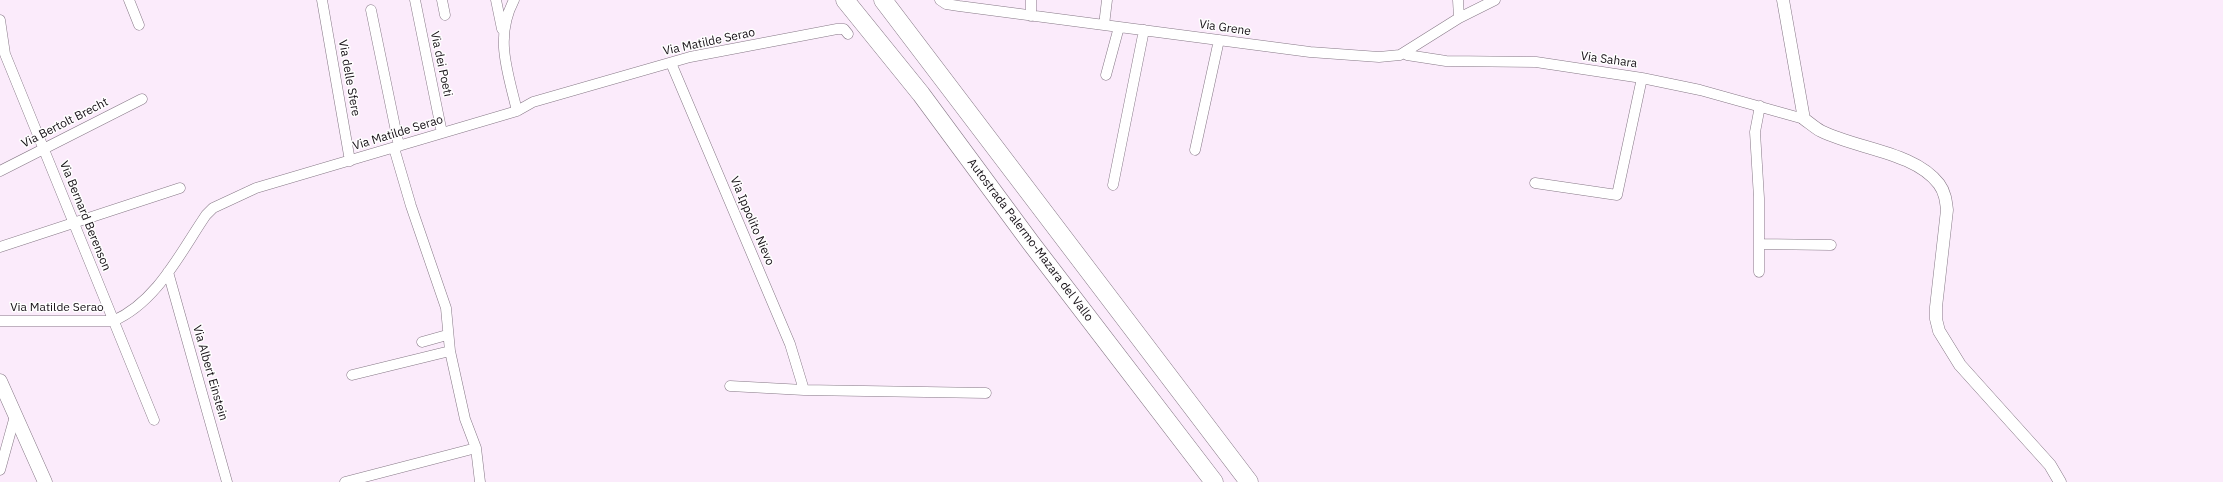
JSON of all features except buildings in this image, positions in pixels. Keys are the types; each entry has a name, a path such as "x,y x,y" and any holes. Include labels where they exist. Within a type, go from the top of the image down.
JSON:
{"highway":[{"name":"Autostrada Palermo-Mazara del Vallo","path":"845,0 921,94 1031,243 1214,482"},
{"path":"883,0 1249,482"}],"main road":[{"path":"0,381 45,482"}],"street":[{"path":"129,0 139,25"},
{"name":"Via delle Sfere","path":"322,0 350,161"},
{"name":"Via dei Poeti","path":"415,0 442,133"},
{"path":"442,0 445,15"},
{"path":"496,0 504,52 517,111"},
{"path":"502,33 507,12 514,0"},
{"name":"Via Grene","path":"940,0 946,4 1031,16 1310,52 1380,56 1400,55 1459,18 1495,0"},
{"path":"1031,0 1031,16"},
{"path":"1104,25 1107,0"},
{"path":"1458,0 1459,18"},
{"path":"1783,0 1804,119 1821,131 1914,164 1928,172 1940,186 1945,196 1947,210 1936,307 1936,319 1939,331 1960,364 2050,466 2060,482"},
{"path":"371,10 396,147 411,206 446,308 450,351 465,419 476,448 480,482"},
{"name":"Via Bernard Berenson","path":"0,20 6,54 154,420"},
{"path":"1106,75 1119,27"},
{"name":"Via Matilde Serao","path":"0,321 113,321 129,314 146,299 168,272 206,215 213,208 256,188 517,111 533,102 690,57 837,29 844,29 848,34"},
{"path":"1113,185 1144,30"},
{"path":"1195,150 1219,40"},
{"name":"Via Sahara","path":"1407,55 1446,61 1536,62 1642,78 1700,90 1804,119"},
{"name":"Via Ippolito Nievo","path":"671,63 790,344 804,390"},
{"path":"1535,183 1617,195 1642,78"},
{"name":"Via Bertolt Brecht","path":"0,171 142,98"},
{"path":"1759,272 1760,198 1755,132 1760,106"},
{"path":"0,246 180,188"},
{"path":"1759,244 1831,245"},
{"name":"Via Albert Einstein","path":"168,272 227,482"},
{"path":"422,342 448,335"},
{"path":"352,375 450,351"},
{"path":"730,386 804,390 986,393"},
{"path":"0,470 15,416"},
{"path":"345,482 476,448"}]}
